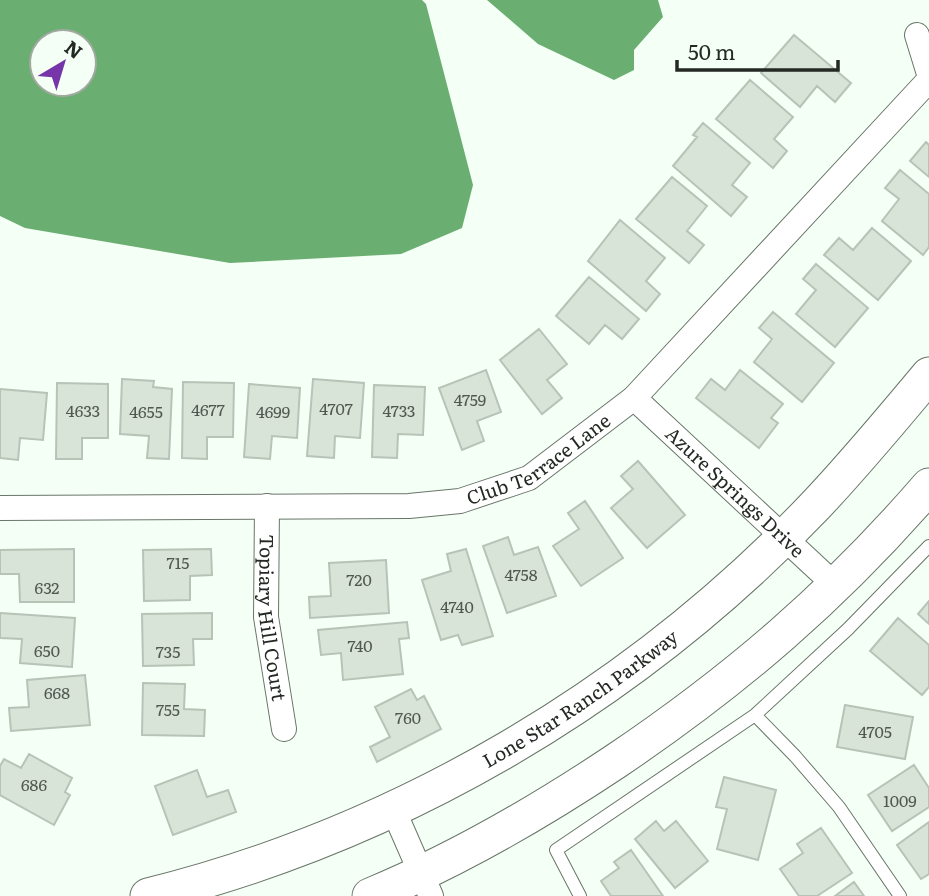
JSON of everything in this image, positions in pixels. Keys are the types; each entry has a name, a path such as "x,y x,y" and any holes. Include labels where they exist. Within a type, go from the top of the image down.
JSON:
{"main road":[{"name":"Lone Star Ranch Parkway","path":"148,896 193,885 255,864 393,809 480,766 536,734 675,635 784,537 845,473 929,375"},
{"path":"370,896 426,885 680,718 779,639 836,586 929,486"}],"street":[{"path":"917,36 929,74"},
{"name":"Club Terrace Lane","path":"0,508 409,506 460,501 529,478 634,398 929,80"},
{"name":"Azure Springs Drive","path":"634,398 836,586"},
{"name":"Topiary Hill Court","path":"267,506 266,617 285,729"},
{"path":"393,809 426,885"}],"lane":[{"path":"580,896 556,850 755,715 848,629 929,545"},
{"path":"755,715 839,807 900,896"}],"shaded area":[{"path":"0,0 422,0 426,4 473,185 462,228 401,254 230,263 25,228 0,216"},
{"path":"487,0 658,0 663,17 634,50 634,70 614,80 538,44"}],"building":[{"path":"794,35 851,83 835,102 817,86 800,107 761,73"},
{"path":"750,80 793,117 774,139 787,151 773,168 716,119"},
{"path":"703,123 750,163 732,185 747,197 731,216 673,166 697,137 693,135"},
{"path":"926,142 929,145 929,177 910,161"},
{"path":"900,170 929,194 929,247 923,255 882,221 899,199 885,188"},
{"path":"672,177 707,206 687,231 704,245 689,263 636,219"},
{"path":"620,220 665,258 646,281 660,294 646,311 588,261"},
{"path":"872,228 911,261 878,300 824,255 839,238 853,250"},
{"path":"816,264 868,308 835,347 796,314 816,290 803,279"},
{"path":"589,277 639,319 622,339 605,325 589,344 556,316"},
{"path":"773,312 834,363 802,402 754,362 772,339 759,328"},
{"path":"539,329 567,364 547,380 562,398 542,414 500,360"},
{"path":"486,370 501,412 477,421 484,441 462,450 439,388"},
{"path":"740,370 783,404 771,418 778,423 759,448 696,398 711,379 725,390"},
{"path":"122,379 154,381 153,387 172,389 169,459 147,458 149,436 120,434"},
{"path":"313,379 364,383 360,438 335,436 334,458 307,456"},
{"path":"183,382 234,383 233,437 207,437 207,459 182,458"},
{"path":"57,383 108,384 108,438 82,438 82,459 56,459"},
{"path":"249,384 300,388 297,438 272,436 270,459 244,457"},
{"path":"374,385 425,387 423,435 398,434 397,458 372,457"},
{"path":"0,389 47,393 43,440 20,438 18,460 0,458"},
{"path":"638,461 685,515 647,548 611,508 633,489 621,476"},
{"path":"585,501 623,558 581,586 553,546 579,529 568,513"},
{"path":"508,537 514,555 538,547 556,596 507,613 483,546"},
{"path":"74,549 74,602 20,602 19,574 0,574 0,550"},
{"path":"211,549 212,575 190,576 190,600 144,601 143,550"},
{"path":"466,549 493,636 462,645 458,635 441,640 422,580 451,571 447,554"},
{"path":"386,560 389,613 310,618 309,597 331,596 329,563"},
{"path":"929,601 929,624 918,614"},
{"path":"0,613 75,618 72,667 20,663 22,639 0,638"},
{"path":"212,613 212,639 193,639 194,665 143,666 142,614"},
{"path":"898,618 929,645 929,687 922,695 870,651"},
{"path":"407,622 409,638 399,639 403,674 343,680 341,653 321,655 318,630"},
{"path":"85,675 90,725 11,731 9,708 29,707 27,680"},
{"path":"143,683 185,684 184,709 205,710 204,736 142,735"},
{"path":"411,689 417,700 424,696 441,729 377,762 370,747 390,737 375,707"},
{"path":"845,705 913,717 905,759 837,747"},
{"path":"29,754 72,778 65,792 70,795 54,825 0,795 0,766 4,759 21,768"},
{"path":"914,765 929,788 929,807 892,831 868,795"},
{"path":"197,770 207,797 228,790 236,812 173,835 155,786"},
{"path":"724,777 776,790 758,860 717,849 727,809 716,807"},
{"path":"656,821 664,831 676,821 708,861 675,888 635,839"},
{"path":"929,822 929,874 921,879 897,845"},
{"path":"821,828 852,873 817,896 799,896 780,869 803,853 797,844"},
{"path":"631,850 663,896 611,896 601,881 619,868 614,862"},
{"path":"854,882 864,896 835,896"}]}
